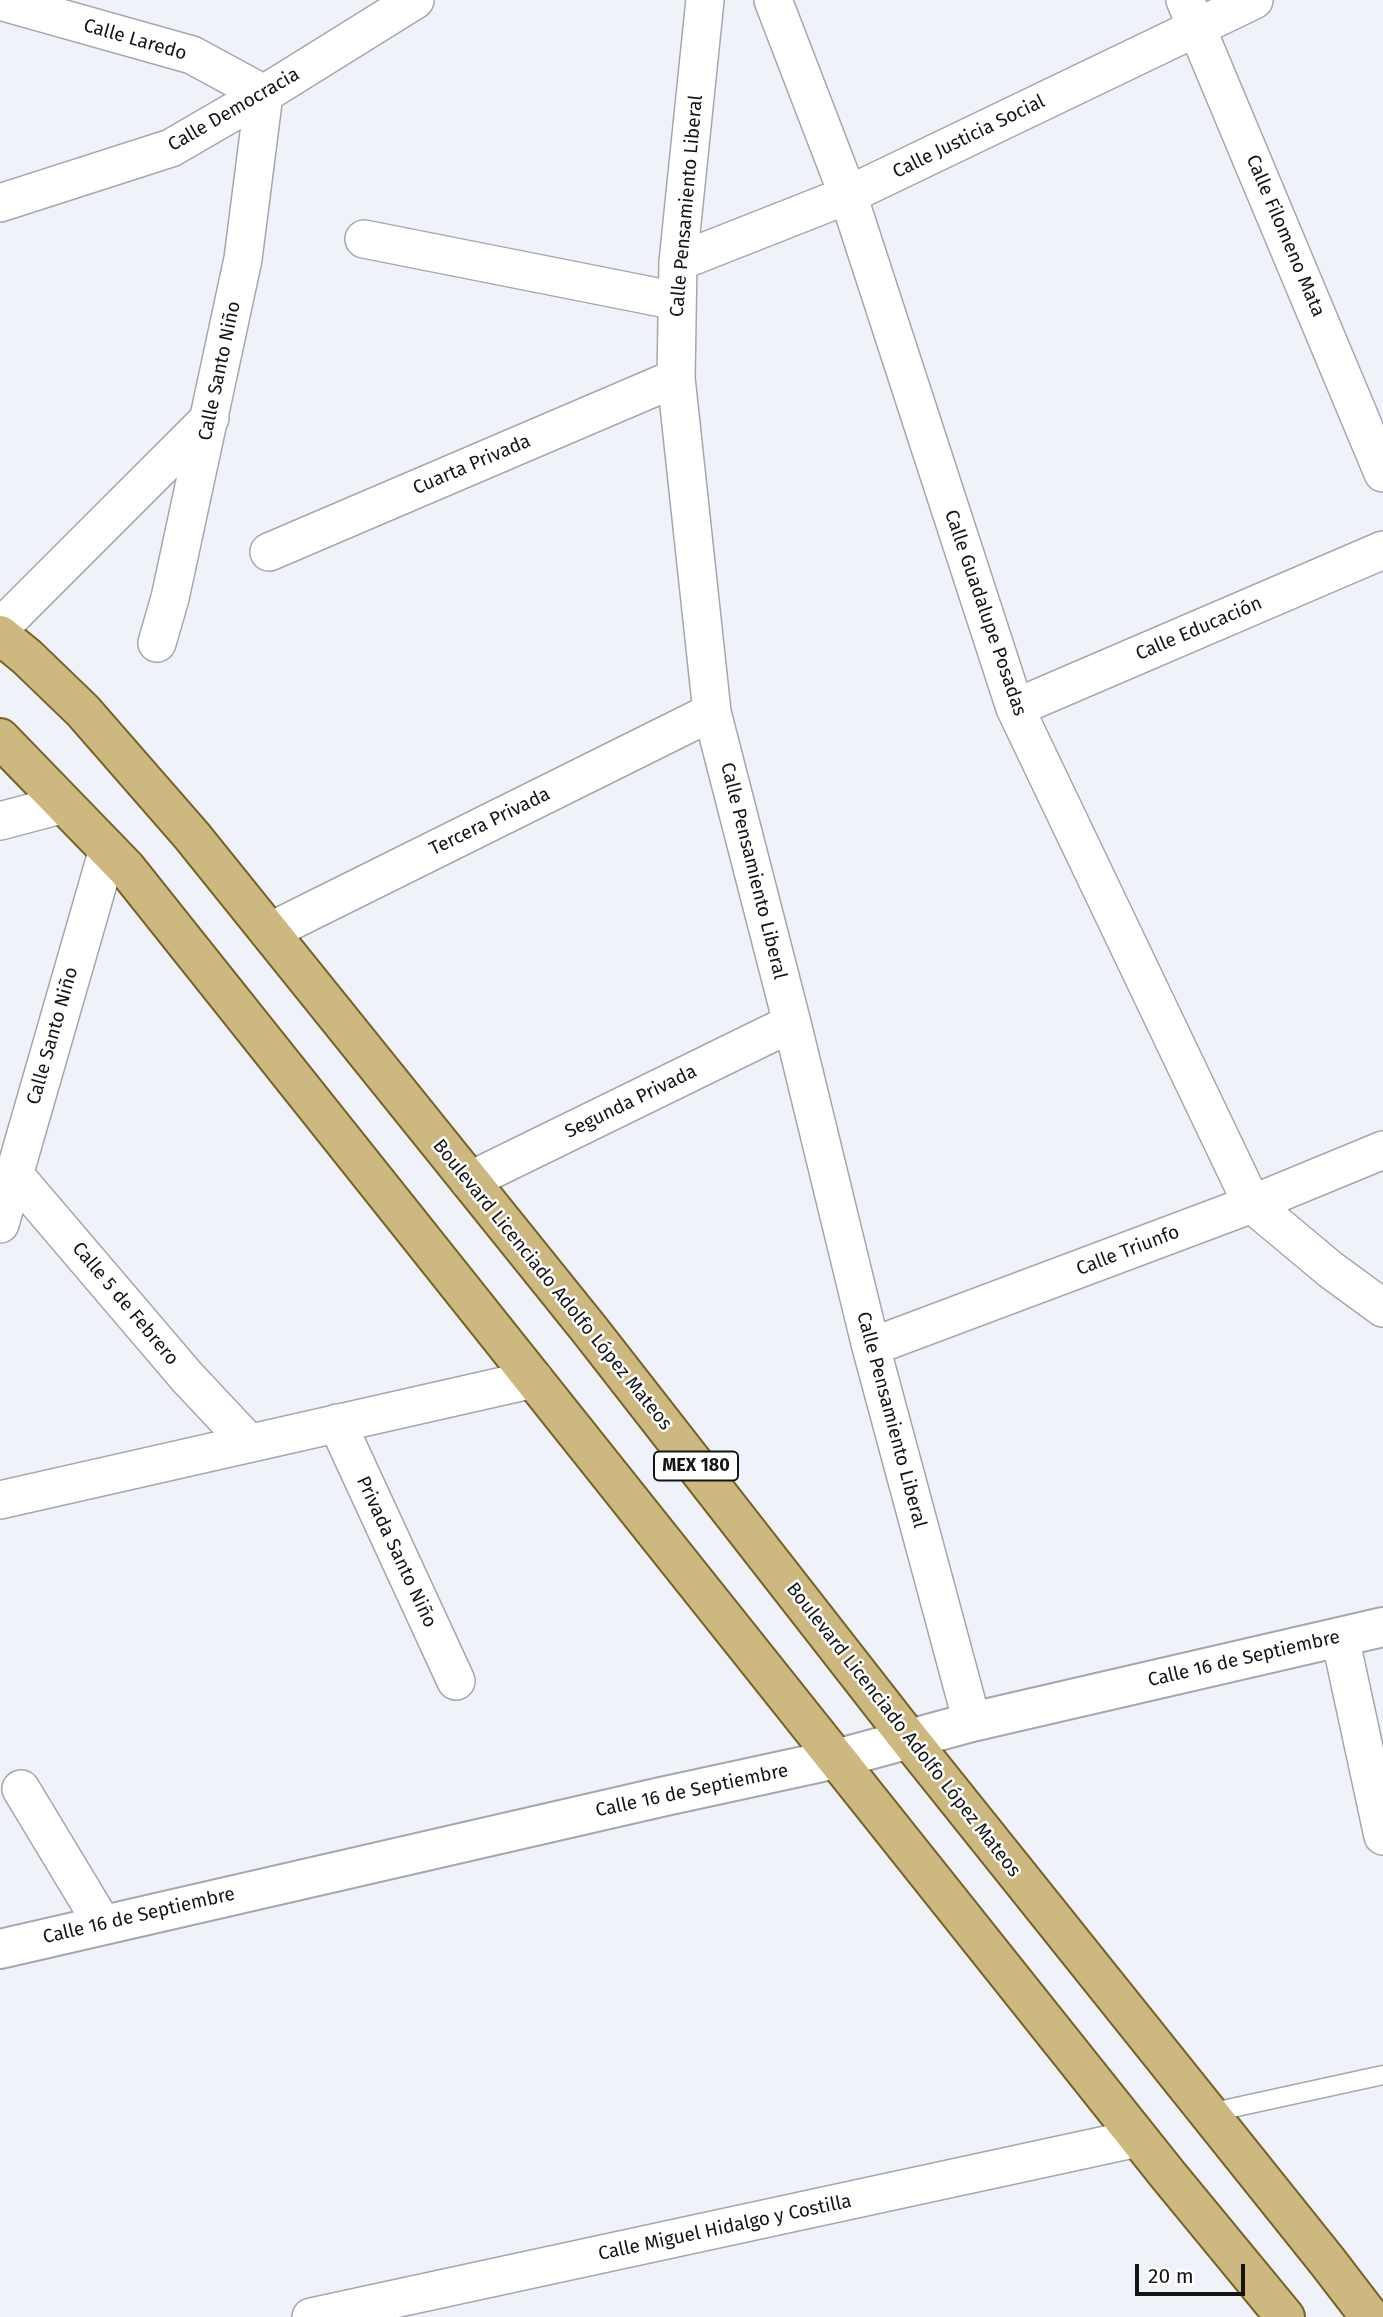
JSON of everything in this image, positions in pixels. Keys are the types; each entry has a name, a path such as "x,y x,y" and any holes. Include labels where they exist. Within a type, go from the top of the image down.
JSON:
{"main road":[{"name":"Boulevard Licenciado Adolfo López Mateos","path":"0,635 83,711 192,836 589,1329 909,1739 1370,2317"},
{"path":"0,738 126,868 1138,2138 1285,2317"},
{"name":"Calle 16 de Septiembre","path":"0,1948 836,1759 972,1722 1383,1627"}],"street":[{"name":"Calle Democracia","path":"0,204 171,148 415,0"},
{"name":"Calle Pensamiento Liberal","path":"705,0 678,262 676,378 712,712 871,1347 972,1722"},
{"name":"Calle Guadalupe Posadas","path":"773,0 848,195 1015,708 1252,1204 1331,1270 1383,1308"},
{"name":"Calle Justicia Social","path":"678,262 848,195 1191,13 1254,0"},
{"name":"Calle Laredo","path":"0,1 192,55 264,94"},
{"name":"Calle Filomeno Mata","path":"1191,13 1383,473"},
{"name":"Calle Santo Niño","path":"157,643 170,598 243,260 264,94"},
{"path":"364,239 677,301"},
{"name":"Cuarta Privada","path":"269,552 676,378"},
{"path":"0,628 210,418"},
{"name":"Calle Educación","path":"1015,708 1383,550"},
{"name":"Tercera Privada","path":"269,932 712,712"},
{"path":"0,821 64,804"},
{"name":"Calle Santo Niño","path":"0,1224 7,1174 108,849"},
{"name":"Segunda Privada","path":"469,1181 792,1023"},
{"name":"Calle Triunfo","path":"871,1347 1252,1204 1383,1150"},
{"name":"Calle 5 de Febrero","path":"7,1174 248,1443"},
{"path":"0,1500 534,1379"},
{"name":"Privada Santo Niño","path":"337,1423 456,1681"},
{"path":"1340,1637 1383,1836"},
{"path":"21,1789 103,1925"},
{"name":"Calle Miguel Hidalgo y Costilla","path":"311,2317 1138,2138"}],"lane":[{"path":"1208,2114 1383,2075"}]}
